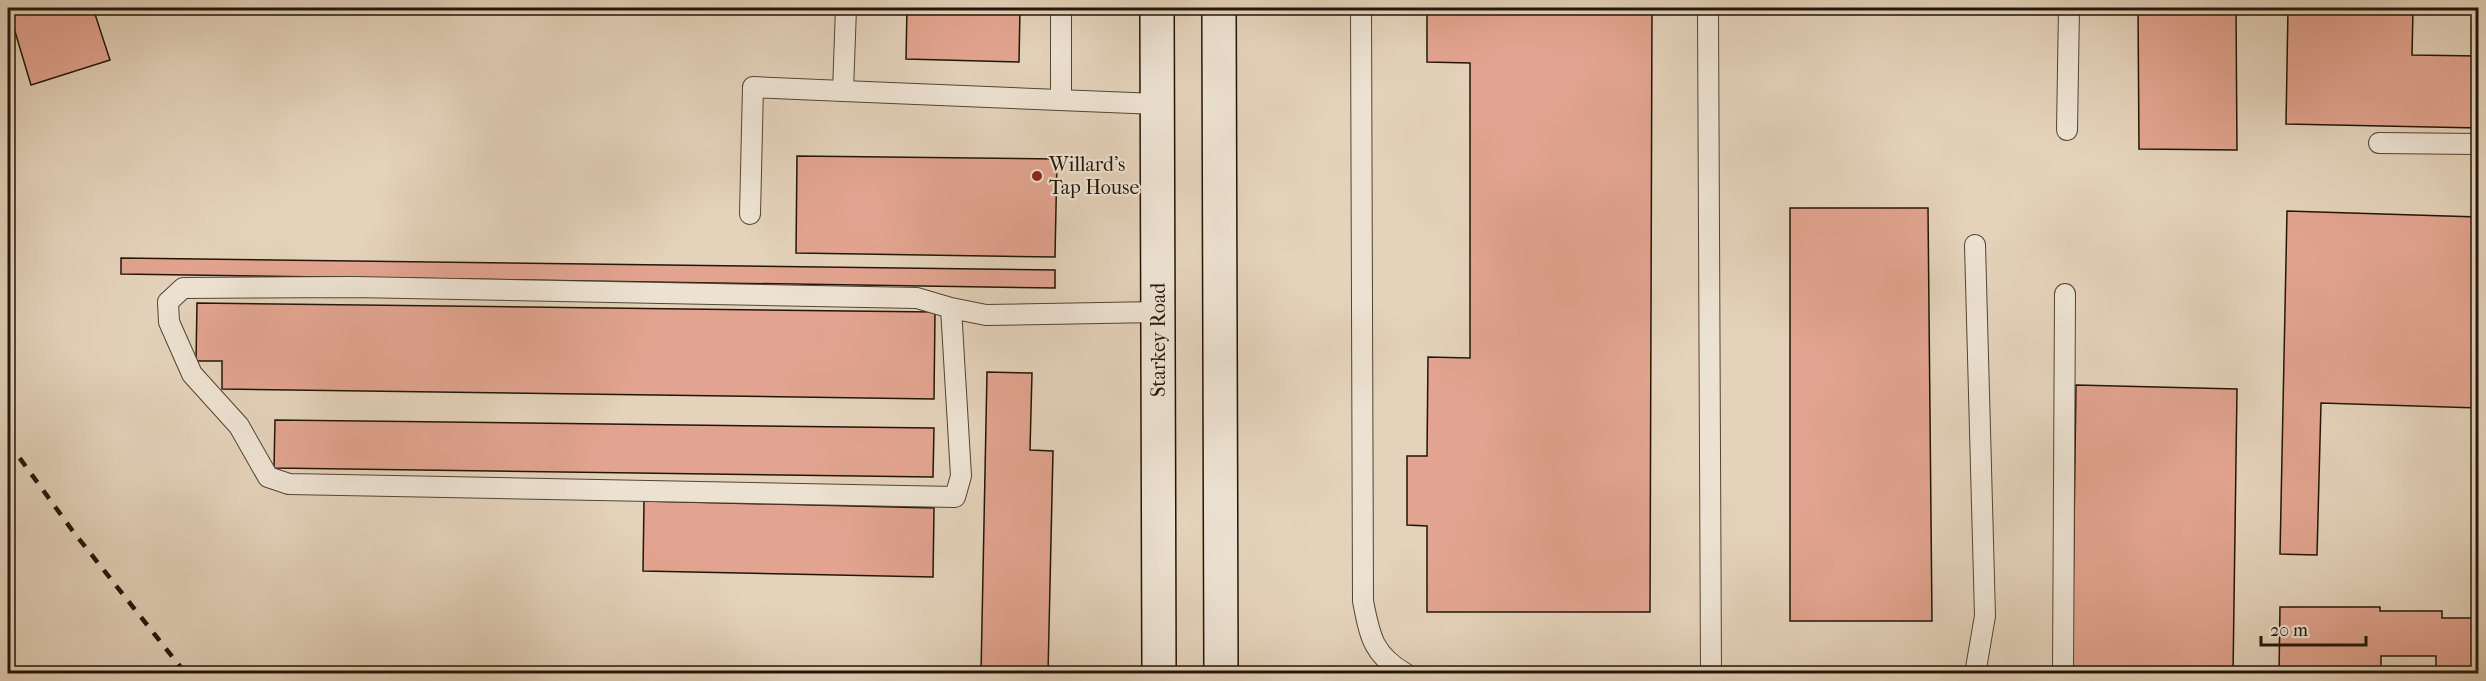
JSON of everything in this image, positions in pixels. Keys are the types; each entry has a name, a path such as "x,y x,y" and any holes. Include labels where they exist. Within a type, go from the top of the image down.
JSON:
{"main road":[{"name":"Starkey Road","path":"1157,8 1159,674"},
{"path":"1219,8 1221,674"}],"lane":[{"path":"843,91 846,8"},
{"path":"1061,8 1061,100"},
{"path":"1361,8 1362,602 1373,643 1388,663 1406,674"},
{"path":"1708,8 1711,674"},
{"path":"2067,130 2069,8"},
{"path":"750,214 753,87 1157,104"},
{"path":"2379,143 2478,144"},
{"path":"1975,245 1985,616 1975,674"},
{"path":"951,308 961,476 955,496 289,484 267,477 238,426 192,374 169,322 168,302 183,288 354,287 917,298 986,315 1158,312"},
{"path":"2062,674 2065,294"}],"building":[{"path":"8,8 93,8 110,60 31,85"},
{"path":"907,8 1020,8 1019,62 906,59"},
{"path":"1427,8 1652,8 1650,612 1427,612 1427,526 1407,525 1407,456 1427,456 1428,357 1470,358 1470,63 1427,62"},
{"path":"2138,8 2236,8 2237,150 2139,149"},
{"path":"2288,8 2478,8 2478,11 2413,10 2412,55 2478,56 2478,128 2286,124"},
{"path":"797,156 1057,159 1055,257 796,253"},
{"path":"1790,208 1928,208 1932,621 1790,621"},
{"path":"2287,211 2478,217 2478,408 2321,403 2317,555 2280,554"},
{"path":"121,258 1055,270 1055,288 121,274"},
{"path":"197,303 935,312 934,399 222,389 222,361 196,361"},
{"path":"987,372 1032,373 1030,450 1053,451 1048,674 981,674"},
{"path":"2076,385 2237,389 2233,674 2072,674"},
{"path":"275,420 934,428 933,477 274,468"},
{"path":"644,501 934,508 933,577 643,571"},
{"path":"2280,607 2380,607 2380,611 2442,611 2442,618 2478,618 2478,674 2436,674 2436,656 2381,656 2381,674 2279,674"}],"railway":[{"path":"8,442 72,530 186,674"}],"place":[{"name":"Willard's Tap House","path":"1037,176"}]}
